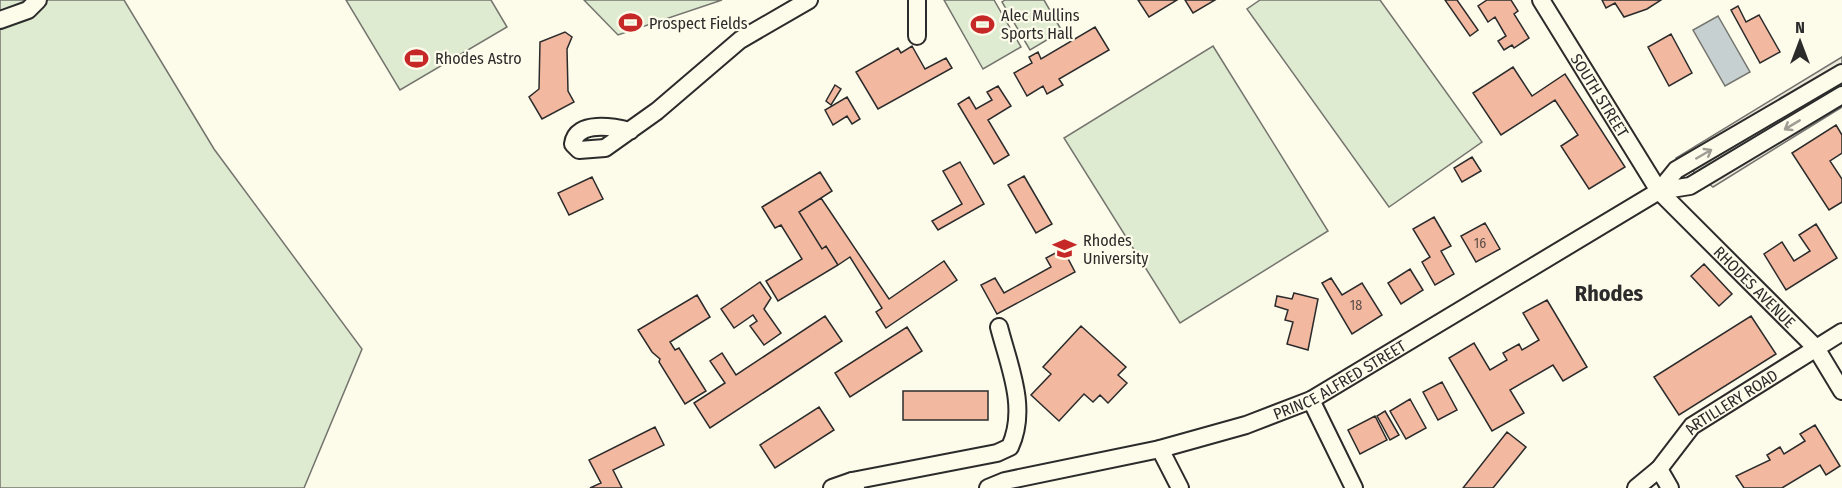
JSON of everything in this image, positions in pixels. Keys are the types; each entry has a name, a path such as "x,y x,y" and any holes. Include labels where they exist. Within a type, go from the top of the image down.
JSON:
{"street":[{"path":"0,20 28,10 38,0"},
{"path":"630,131 740,40 809,0"},
{"path":"917,0 917,36"},
{"name":"SOUTH STREET","path":"1541,0 1659,191"},
{"name":"PRINCE ALFRED STREET","path":"988,488 1160,449 1246,425 1311,400 1659,191 1676,170 1842,73"},
{"name":"PRINCE ALFRED STREET","path":"1659,191 1690,186 1842,95"},
{"name":"RHODES AVENUE","path":"1659,191 1816,348 1842,391"},
{"path":"832,488 997,453 1010,447 1019,423 1020,407 999,327"},
{"name":"ARTILLERY ROAD","path":"1636,488 1659,469 1692,426 1842,333"},
{"path":"1311,400 1354,488"},
{"path":"1160,449 1180,488"},
{"path":"1659,469 1670,488"}],"green space":[{"path":"0,0 27,0 24,4 0,12"},
{"path":"46,0 124,0 214,149 362,349 304,488 0,488 0,28 21,21"},
{"name":"Rhodes Astro","path":"346,0 491,0 507,27 400,90"},
{"name":"Prospect Fields","path":"584,0 722,0 618,35"},
{"name":"Alec Mullins Sports Hall","path":"944,0 994,0 1021,47 983,69"},
{"path":"1005,0 1044,0 1062,31 1030,50 1002,2"},
{"path":"1260,0 1380,0 1482,142 1389,207 1247,9"},
{"path":"1213,46 1328,231 1180,323 1064,138"}],"shaded area":[{"path":"1718,16 1750,72 1725,86 1693,30"},
{"path":"1842,57 1842,107 1713,187 1676,158"}],"building":[{"path":"1138,0 1177,0 1149,17"},
{"path":"1185,0 1215,0 1193,13"},
{"path":"1445,0 1457,0 1478,30 1470,36"},
{"path":"1487,0 1511,0 1518,11 1514,14 1529,38 1514,48 1512,45 1504,50 1498,41 1506,36 1495,17 1488,22 1478,6"},
{"path":"1602,0 1661,0 1647,9 1624,17 1615,3 1606,8"},
{"path":"1738,6 1746,22 1759,15 1780,52 1760,63 1731,10"},
{"path":"1095,27 1109,50 1059,79 1063,85 1047,94 1043,86 1027,96 1014,73 1032,63 1029,57 1038,52 1041,59"},
{"path":"565,32 572,37 567,49 568,91 574,102 542,119 529,97 539,89 540,42"},
{"path":"1671,34 1692,73 1669,86 1648,47"},
{"path":"912,46 925,69 946,58 952,68 878,109 856,72 898,48 901,53"},
{"path":"1513,67 1532,96 1565,74 1625,167 1589,189 1561,146 1578,135 1555,100 1501,135 1473,93"},
{"path":"835,85 841,89 831,105 826,101"},
{"path":"998,86 1011,106 988,120 1009,155 994,164 958,104 969,97 976,109 992,100 987,92"},
{"path":"847,97 860,119 852,124 847,116 833,125 825,110"},
{"path":"1836,125 1842,135 1842,153 1830,161 1842,179 1842,202 1829,210 1792,153"},
{"path":"1472,157 1481,171 1462,182 1454,168"},
{"path":"960,162 984,204 938,230 932,221 962,204 943,171"},
{"path":"820,172 832,191 799,212 822,249 826,246 838,265 778,301 766,281 802,259 781,225 775,228 762,207"},
{"path":"1024,176 1052,224 1036,233 1008,185"},
{"path":"592,177 603,199 569,215 558,193"},
{"path":"821,198 889,299 944,261 957,280 886,328 876,312 882,308 850,257 838,265 826,246 822,249 799,212"},
{"path":"1434,217 1451,246 1441,251 1454,274 1435,285 1422,262 1430,257 1413,229"},
{"path":"1485,223 1500,249 1476,262 1461,236"},
{"path":"1816,224 1837,258 1786,290 1764,254 1782,242 1794,261 1810,251 1799,235"},
{"path":"1063,249 1075,272 997,314 981,285 995,278 1004,293 1051,267 1046,258"},
{"path":"1704,264 1732,294 1719,306 1691,276"},
{"path":"1410,269 1423,290 1401,304 1388,283"},
{"path":"1331,278 1342,295 1362,283 1382,315 1352,334 1322,283"},
{"path":"760,282 771,298 764,309 781,333 764,345 750,326 757,321 753,315 734,328 721,309"},
{"path":"1294,293 1318,299 1308,350 1287,344 1293,322 1285,320 1288,310 1275,306 1277,296 1292,299"},
{"path":"697,295 710,317 670,342 675,350 679,348 706,391 685,404 659,362 660,359 652,352 638,330"},
{"path":"1547,300 1587,367 1563,381 1553,365 1510,390 1524,413 1492,431 1449,358 1474,343 1490,370 1507,360 1503,353 1519,344 1522,350 1539,340 1523,313"},
{"path":"825,316 842,341 710,428 694,403 725,383 710,361 722,353 736,375"},
{"path":"1751,316 1776,354 1679,415 1654,377"},
{"path":"1081,326 1126,367 1118,375 1127,383 1108,403 1100,395 1093,402 1084,394 1059,421 1031,395 1051,374 1043,367"},
{"path":"907,327 922,351 850,397 835,373"},
{"path":"1442,382 1457,410 1438,420 1423,392"},
{"path":"903,391 988,391 988,420 903,420"},
{"path":"1410,399 1426,428 1406,439 1390,411"},
{"path":"819,407 834,430 775,468 760,445"},
{"path":"1385,411 1399,435 1390,440 1377,416"},
{"path":"1375,416 1387,440 1360,454 1348,430"},
{"path":"1815,425 1840,466 1826,475 1820,465 1782,488 1744,488 1736,476 1770,460 1767,455 1780,447 1784,454 1805,441 1800,434"},
{"path":"655,427 664,445 613,470 622,488 590,488 601,483 589,460"},
{"path":"1507,432 1526,447 1493,488 1463,488"}],"place":[{"name":"Prospect Fields","path":"631,23"},
{"name":"Alec Mullins Sports Hall","path":"983,24"},
{"name":"Rhodes Astro","path":"417,58"},
{"name":"Rhodes University","path":"1065,249"}],"district":[{"name":"Rhodes","path":"1609,293"}]}
